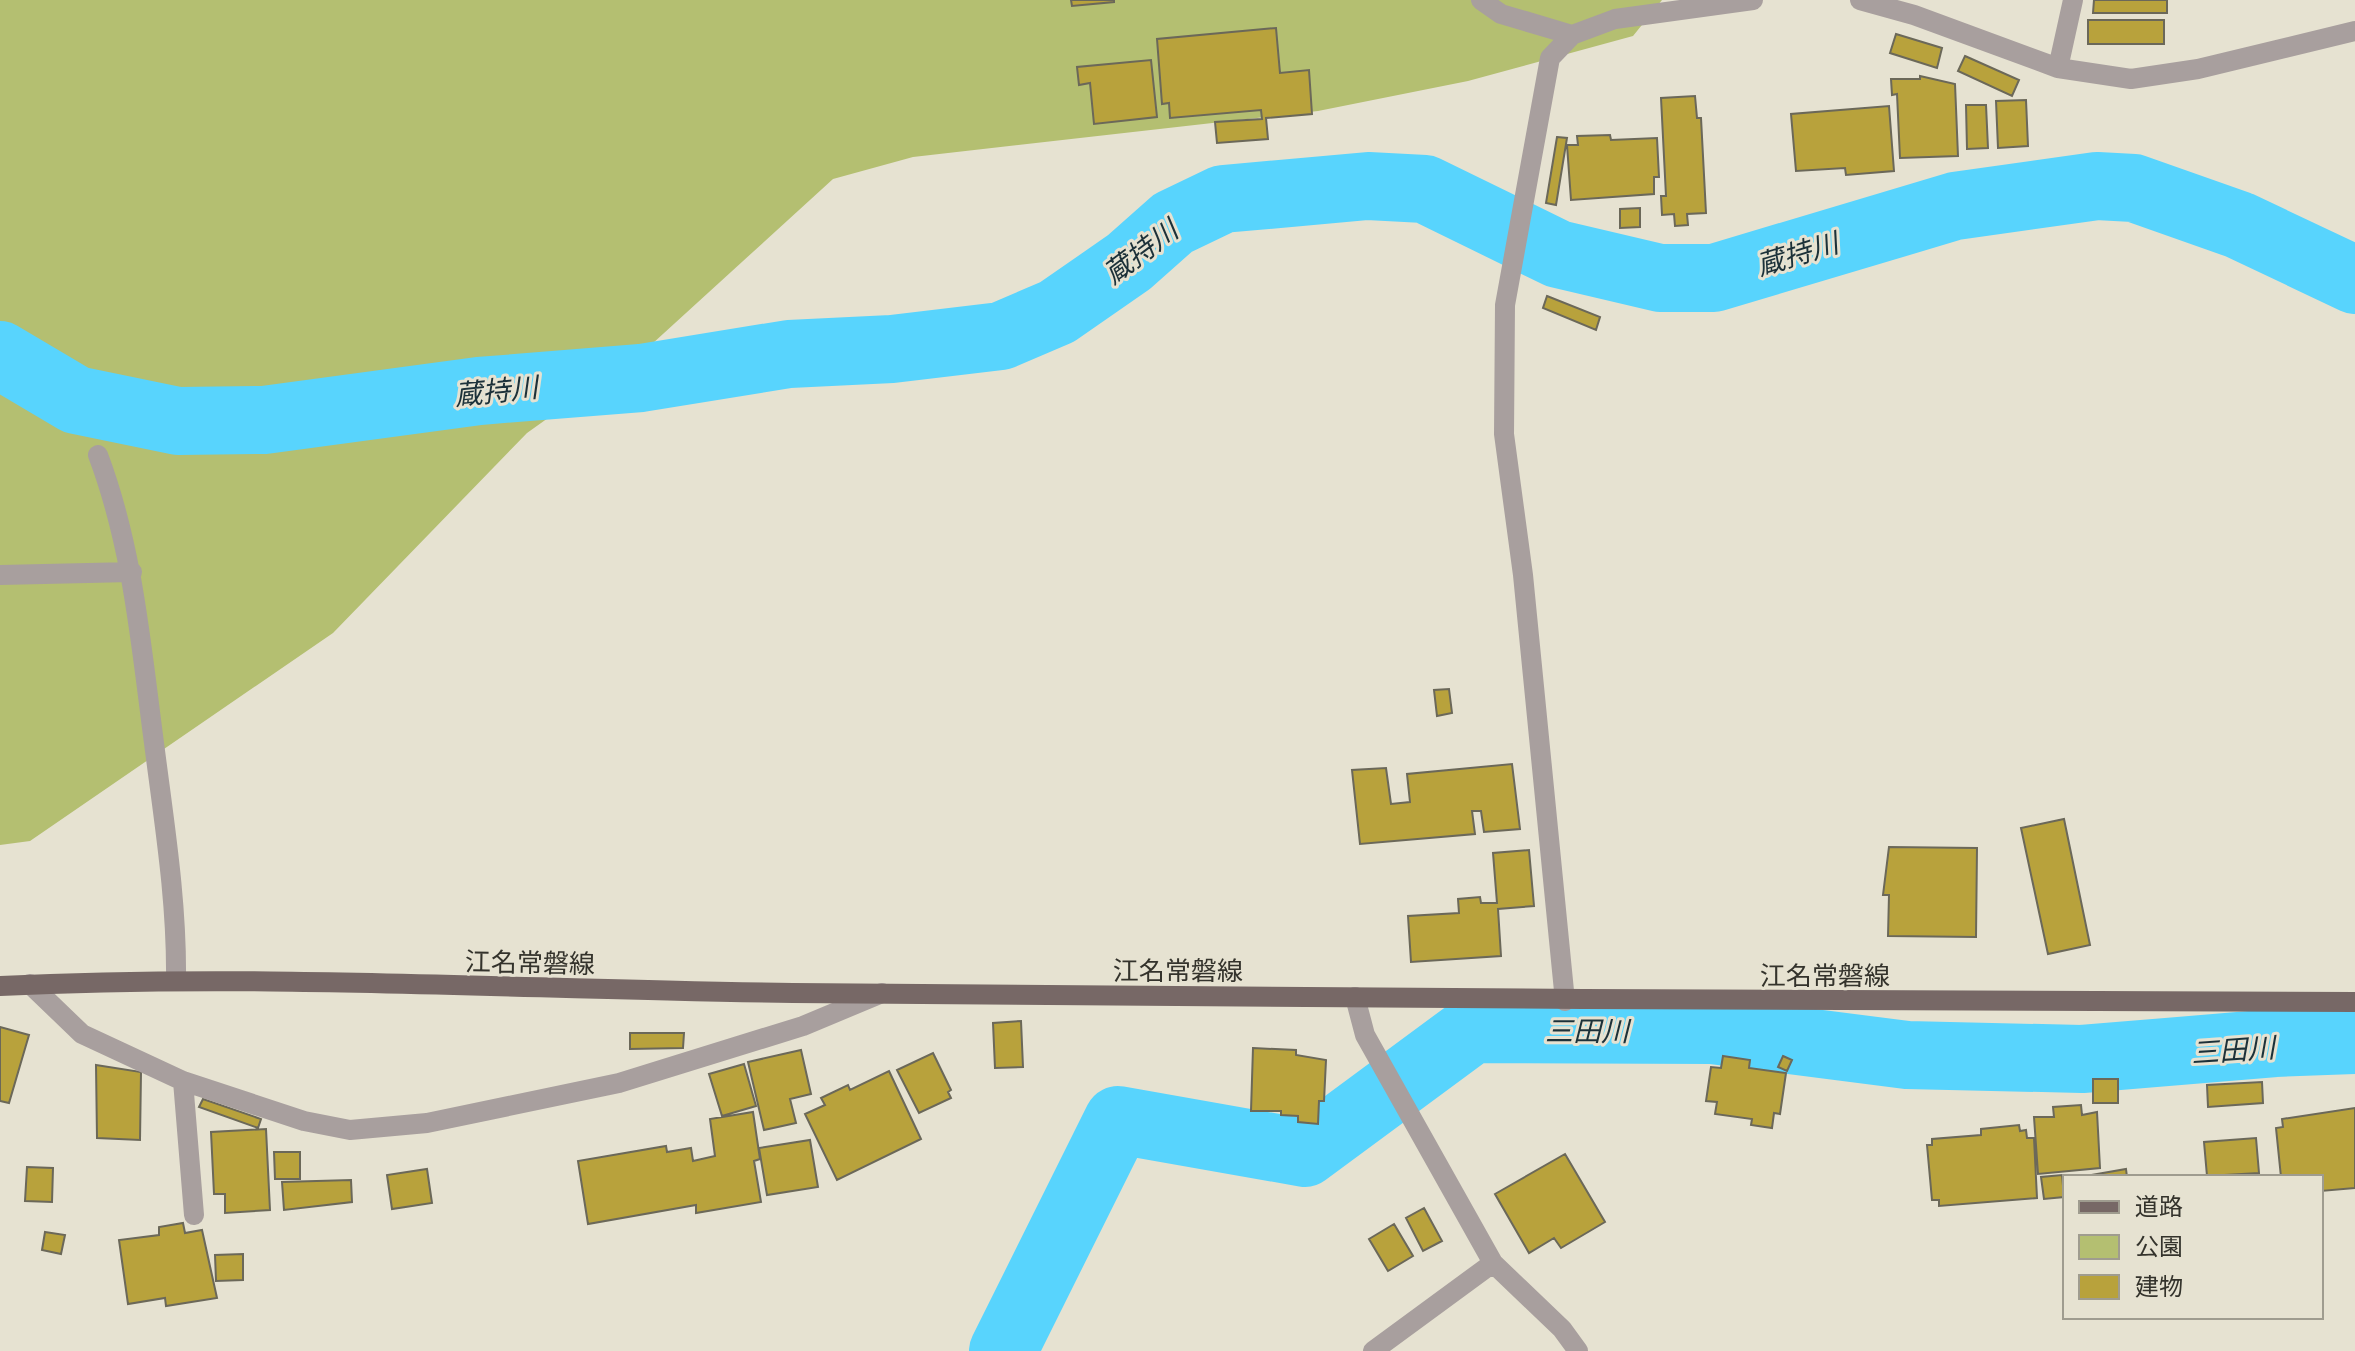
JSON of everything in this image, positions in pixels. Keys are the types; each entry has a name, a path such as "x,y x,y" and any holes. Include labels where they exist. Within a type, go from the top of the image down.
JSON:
{"main road":[{"name":"江名常磐線","path":"0,986 176,980 1565,1001 2355,1002"}],"street":[{"path":"1481,0 1501,14 1572,35"},
{"path":"1565,1001 1523,575 1504,434 1505,305 1550,58 1572,35 1615,19 1753,0"},
{"path":"1860,0 1914,15 2058,68 2131,79 2198,69 2355,31"},
{"path":"2058,68 2073,0"},
{"path":"98,455 114,500 132,572 177,921 176,980"},
{"path":"0,575 132,572"},
{"path":"30,984 82,1034 183,1081 304,1121 350,1130 427,1123 619,1083 803,1026 882,993"},
{"path":"1355,997 1365,1035 1493,1263 1562,1329 1578,1351"},
{"path":"183,1081 194,1215"},
{"path":"1373,1351 1493,1263"}],"green space":[{"path":"0,0 1662,0 1633,36 1468,81 1318,111 913,157 833,179 652,344 527,433 333,633 30,841 0,845"}],"building":[{"path":"1071,0 1114,0 1114,2 1072,6"},
{"path":"2094,0 2167,0 2167,13 2093,13"},
{"path":"2088,20 2164,20 2164,44 2088,44"},
{"path":"1276,28 1280,73 1309,70 1312,114 1266,118 1268,139 1217,143 1215,122 1262,119 1261,110 1170,118 1169,103 1162,104 1157,39"},
{"path":"1896,34 1942,48 1937,68 1890,53"},
{"path":"1965,56 2019,80 2012,96 1958,71"},
{"path":"1151,60 1157,117 1094,124 1090,83 1079,85 1077,67"},
{"path":"1920,76 1955,84 1958,156 1900,158 1897,94 1892,95 1891,79 1920,79"},
{"path":"1695,96 1697,118 1701,118 1706,213 1687,214 1688,225 1675,226 1674,214 1662,215 1661,196 1666,196 1661,98"},
{"path":"2026,100 2028,146 1998,148 1996,101"},
{"path":"1966,105 1986,105 1988,148 1967,149"},
{"path":"1889,106 1894,171 1846,175 1845,168 1796,171 1791,114"},
{"path":"1610,135 1611,140 1657,138 1659,177 1654,177 1654,194 1571,200 1567,145 1578,145 1577,136"},
{"path":"1557,137 1567,138 1556,205 1546,203"},
{"path":"1640,208 1640,227 1620,228 1620,209"},
{"path":"1547,296 1600,317 1596,330 1543,308"},
{"path":"1449,689 1452,713 1437,716 1434,690"},
{"path":"1512,764 1520,829 1484,832 1481,811 1472,811 1475,834 1360,844 1352,770 1386,768 1391,804 1410,802 1407,774"},
{"path":"2064,819 2090,945 2048,954 2021,828"},
{"path":"1889,847 1977,848 1976,937 1888,936 1889,895 1883,895"},
{"path":"1529,850 1534,906 1498,909 1501,956 1411,962 1408,916 1459,913 1458,899 1480,897 1481,903 1497,903 1493,853"},
{"path":"1021,1021 1023,1067 995,1068 993,1023"},
{"path":"0,1027 29,1035 9,1103 0,1101"},
{"path":"630,1033 684,1033 683,1048 630,1049"},
{"path":"1253,1048 1296,1050 1296,1055 1326,1060 1324,1101 1319,1101 1318,1124 1298,1122 1298,1116 1281,1115 1281,1111 1251,1111"},
{"path":"801,1050 811,1094 790,1099 796,1123 764,1130 748,1062"},
{"path":"933,1053 951,1090 948,1092 951,1098 919,1113 897,1070"},
{"path":"1723,1056 1750,1060 1749,1068 1786,1073 1780,1114 1774,1113 1772,1128 1751,1125 1752,1119 1715,1114 1717,1102 1706,1101 1711,1067 1721,1068"},
{"path":"1783,1056 1792,1060 1787,1071 1778,1067"},
{"path":"744,1064 756,1106 722,1116 709,1074"},
{"path":"96,1065 141,1072 140,1140 97,1138"},
{"path":"889,1071 921,1139 837,1180 805,1114 825,1105 821,1098 848,1085 850,1090"},
{"path":"2093,1079 2118,1079 2118,1103 2093,1103"},
{"path":"2262,1082 2263,1103 2208,1107 2207,1085"},
{"path":"203,1099 261,1119 258,1128 199,1107"},
{"path":"2081,1105 2082,1115 2097,1112 2100,1168 2038,1174 2034,1117 2054,1117 2053,1107"},
{"path":"2355,1108 2355,1188 2323,1191 2323,1175 2281,1175 2276,1128 2283,1127 2282,1119"},
{"path":"753,1112 760,1159 754,1161 761,1202 696,1213 696,1205 588,1224 578,1161 666,1146 667,1152 691,1148 693,1161 715,1156 710,1119"},
{"path":"2019,1125 2020,1131 2026,1130 2027,1138 2034,1138 2037,1198 1939,1206 1939,1200 1932,1200 1927,1145 1932,1145 1932,1139 1981,1135 1981,1129"},
{"path":"266,1129 270,1210 225,1213 225,1194 214,1194 211,1132"},
{"path":"2256,1138 2259,1173 2207,1175 2204,1142"},
{"path":"810,1140 818,1187 767,1195 759,1148"},
{"path":"274,1152 300,1152 300,1179 275,1179"},
{"path":"1565,1154 1605,1222 1561,1248 1554,1238 1529,1253 1495,1194"},
{"path":"27,1167 53,1168 52,1202 25,1201"},
{"path":"427,1169 432,1203 392,1209 387,1175"},
{"path":"2126,1169 2127,1175 2092,1175"},
{"path":"2062,1175 2063,1197 2044,1199 2041,1177"},
{"path":"351,1180 352,1202 284,1210 282,1182"},
{"path":"1424,1208 1442,1241 1423,1251 1406,1218"},
{"path":"183,1223 185,1233 202,1230 217,1298 166,1306 165,1298 128,1304 119,1240 159,1235 159,1227"},
{"path":"1394,1224 1413,1256 1388,1271 1369,1239"},
{"path":"45,1232 65,1235 61,1254 42,1250"},
{"path":"243,1254 243,1280 216,1281 215,1255"}],"waterway":[{"name":"蔵持川","path":"0,355 76,400 178,421 264,420 479,391 641,378 789,354 892,349 1001,336 1057,312 1129,262 1173,223 1223,199 1368,186 1425,189 1558,254 1660,278 1714,278 1955,206 2097,186 2134,188 2239,225 2355,280"},
{"name":"三田川","path":"1003,1351 1118,1120 1305,1153 1473,1029 1712,1030 1907,1055 2082,1059 2275,1043 2355,1040"}]}
